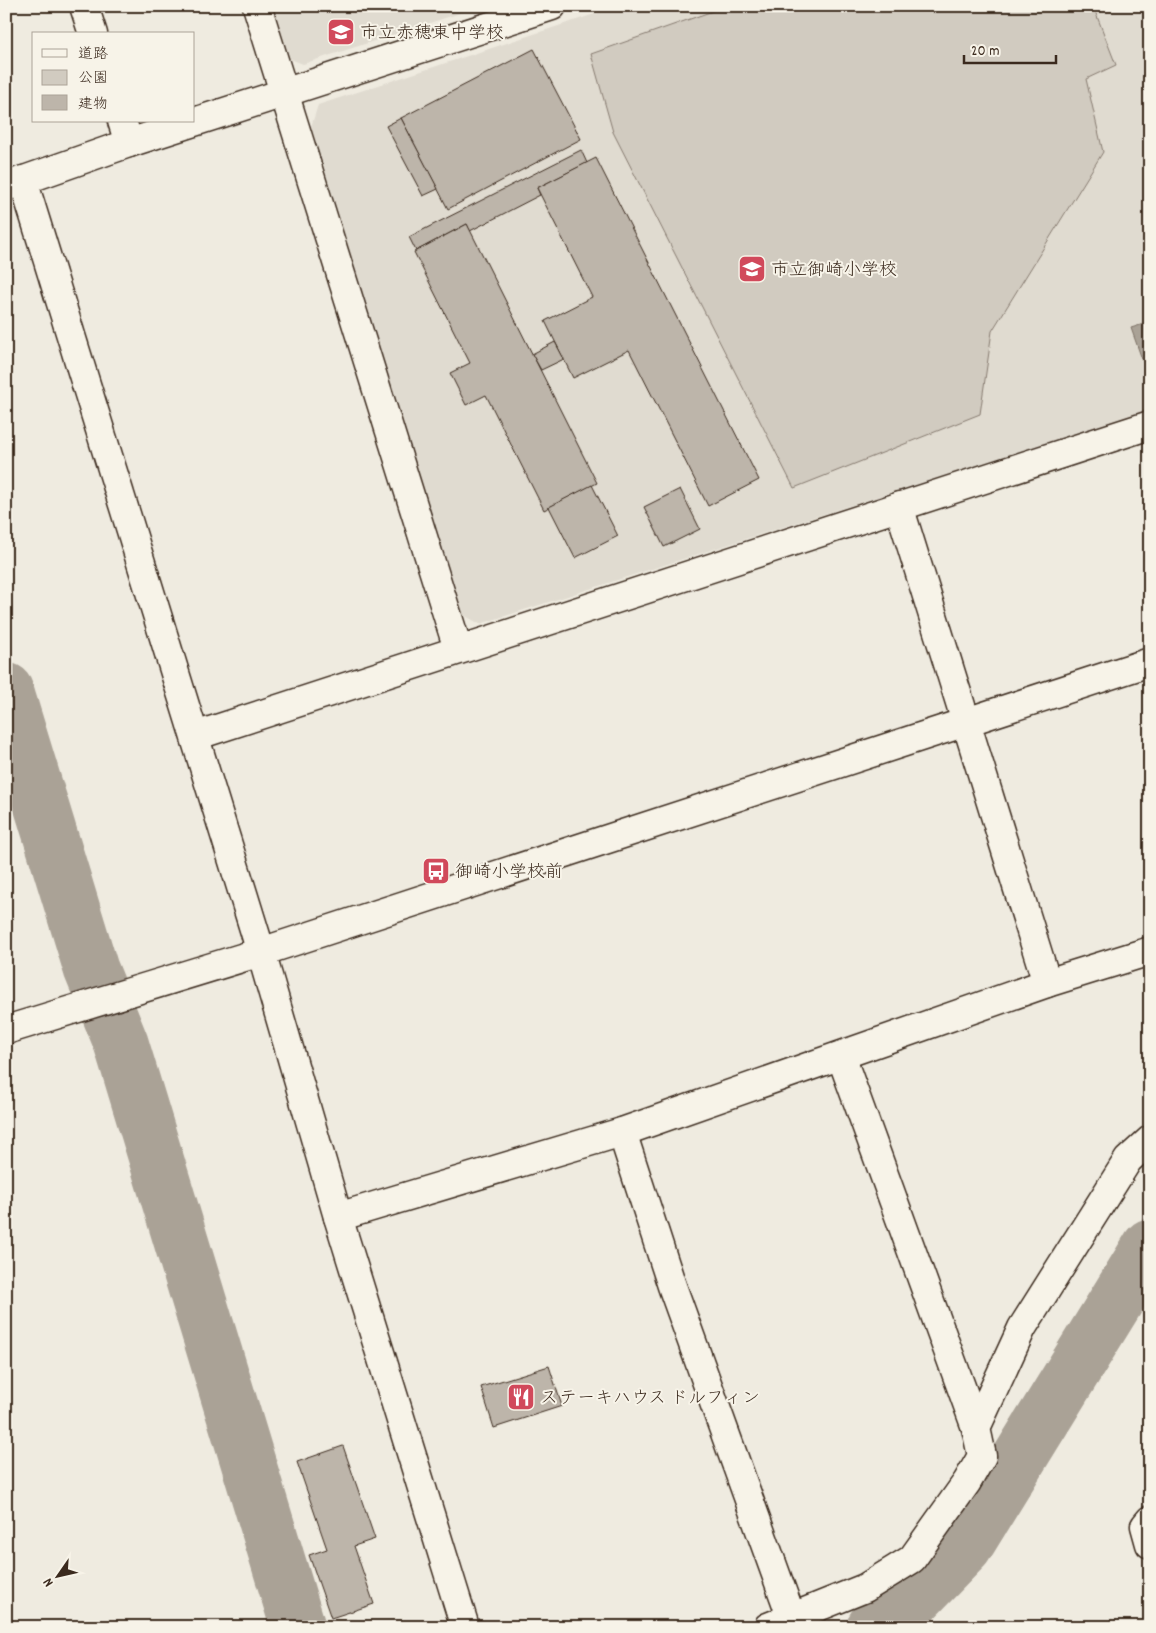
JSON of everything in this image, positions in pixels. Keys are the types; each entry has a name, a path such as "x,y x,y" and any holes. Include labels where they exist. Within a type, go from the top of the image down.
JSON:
{"street":[{"path":"84,6 92,32"},
{"path":"257,6 283,95 458,649"},
{"path":"195,116 283,95 552,6"},
{"path":"168,122 125,132 15,183 196,736 262,952 338,1218 465,1627"},
{"path":"196,736 1150,424"},
{"path":"899,506 1047,984"},
{"path":"6,1030 262,952 1150,662"},
{"path":"338,1218 622,1132 1047,984 1150,951"},
{"path":"622,1132 780,1621 865,1588 912,1559 968,1482 982,1456 976,1428 841,1056"},
{"path":"976,1428 1022,1328 1128,1160 1150,1140"},
{"path":"1150,1520 1145,1526 1150,1544"}],"shaded area":[{"name":"市立赤穂東中学校","path":"273,6 482,6 303,64 288,58"},
{"name":"市立御崎小学校","path":"619,6 1150,6 1150,410 480,624 462,614 311,127 318,105"},
{"path":"1150,322 1150,382 1131,328"}],"green space":[{"path":"727,6 1093,6 1116,65 1086,79 1103,152 992,331 980,414 794,488 613,132 591,54"}],"building":[{"path":"534,49 581,139 448,209 401,118"},
{"path":"401,118 438,189 423,196 386,126"},
{"path":"581,150 587,163 537,188 540,195 470,231 467,224 416,251 409,237"},
{"path":"596,158 759,480 708,506 629,350 573,378 545,321 592,297 537,188"},
{"path":"467,224 597,483 544,510 486,395 466,405 450,373 470,363 414,252"},
{"path":"555,342 564,359 541,370 532,354"},
{"path":"592,485 618,536 575,558 549,507"},
{"path":"680,489 700,529 664,547 644,507"},
{"name":"ステーキハウス ドルフィン","path":"549,1366 562,1406 494,1428 481,1387"},
{"path":"343,1446 375,1539 354,1546 374,1604 331,1618 309,1555 327,1549 297,1462"}],"waterway":[{"path":"6,690 91,969 121,1043 298,1627"},
{"path":"874,1627 900,1614 965,1547 1150,1246"}],"place":[{"name":"市立赤穂東中学校","path":"341,32"},
{"name":"市立御崎小学校","path":"752,269"},
{"name":"御崎小学校前","path":"436,871"},
{"name":"ステーキハウス ドルフィン","path":"521,1397"}]}
